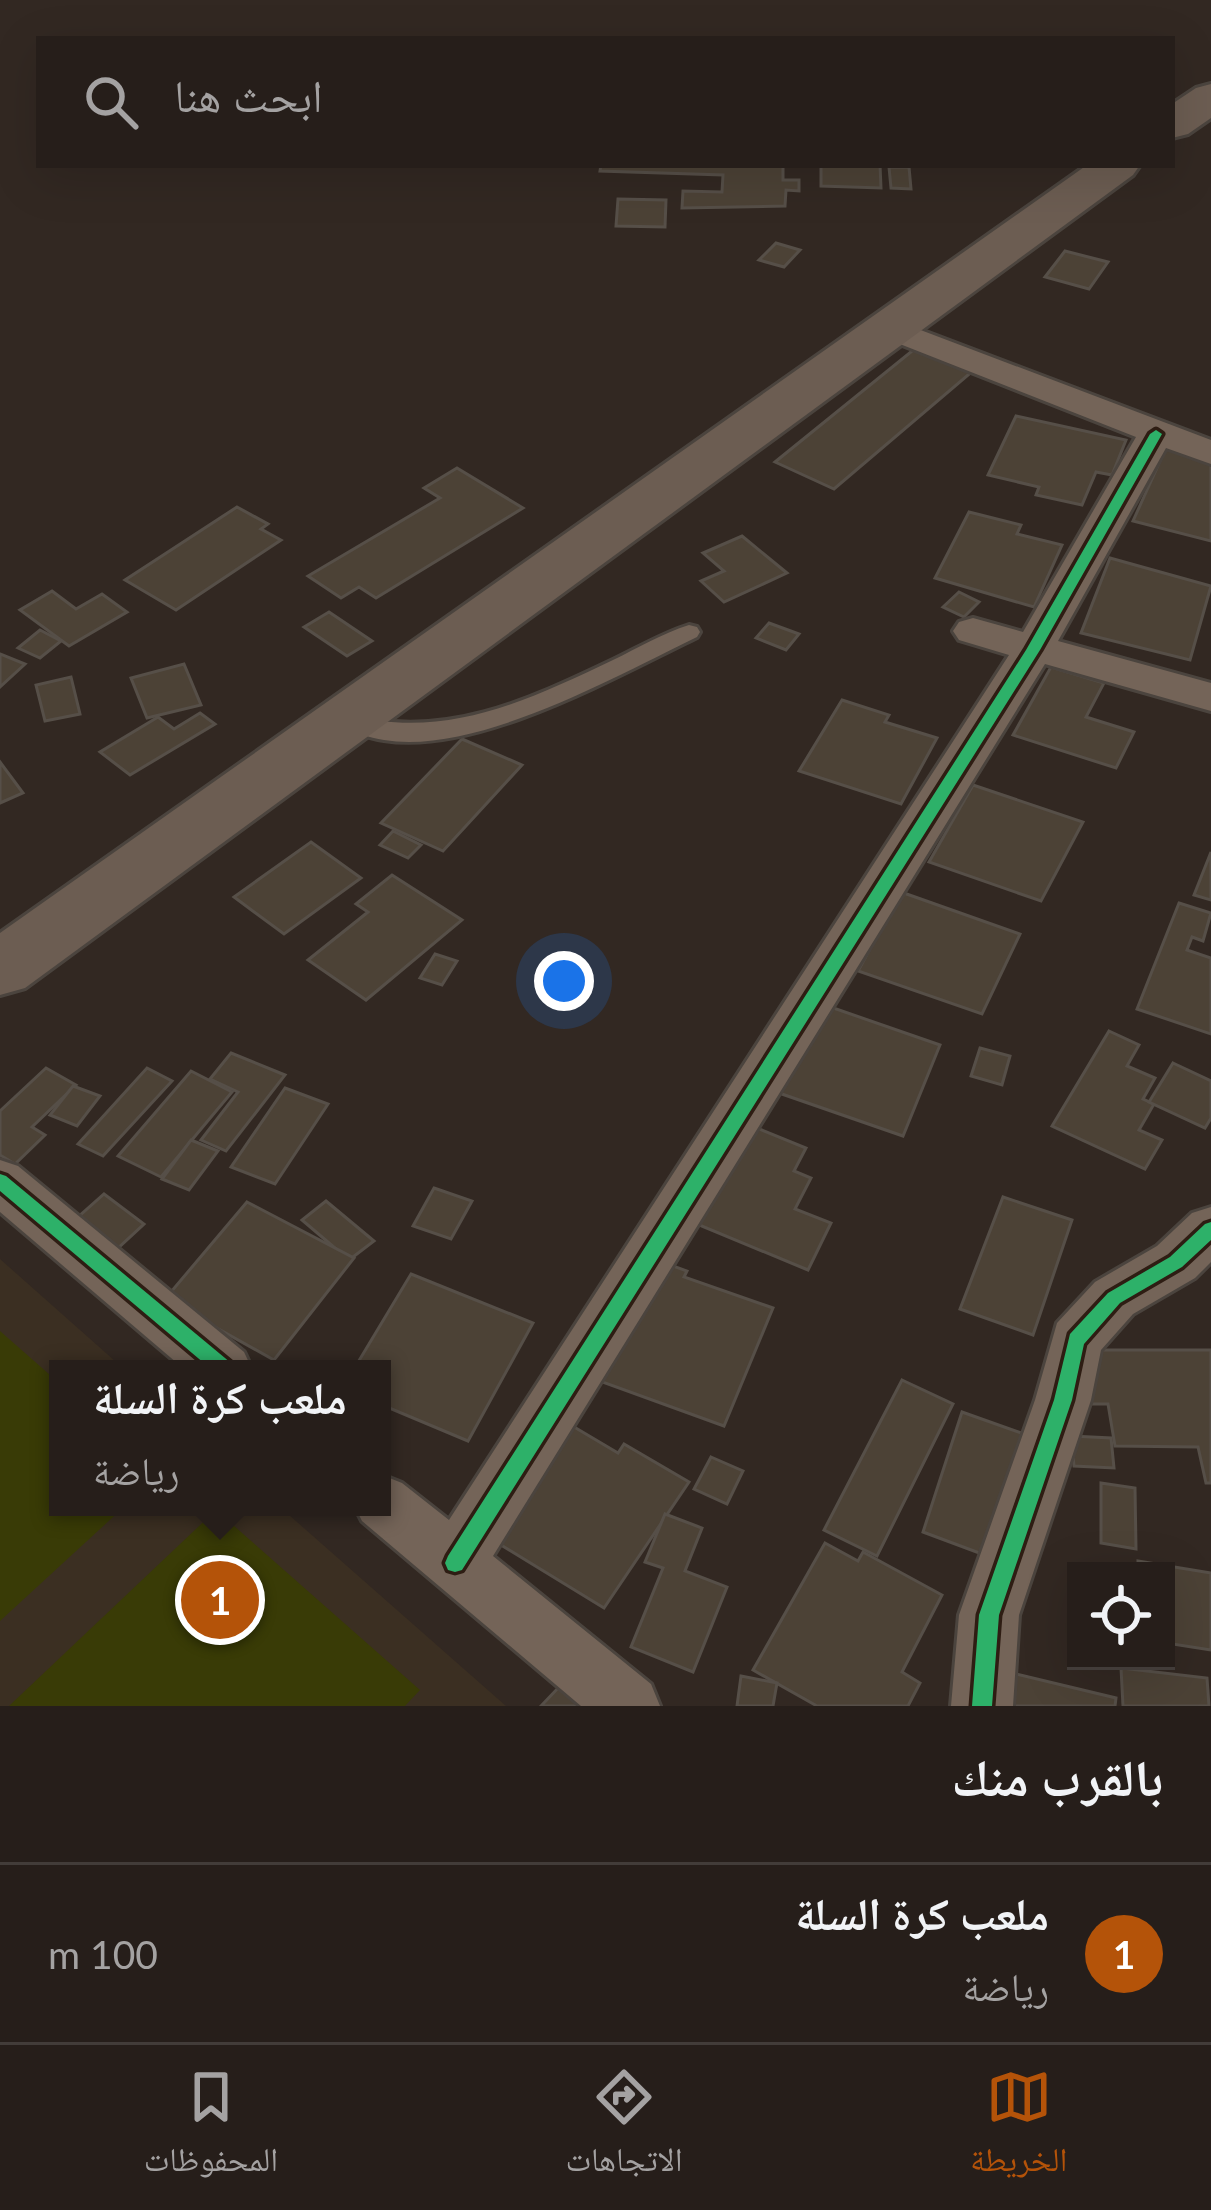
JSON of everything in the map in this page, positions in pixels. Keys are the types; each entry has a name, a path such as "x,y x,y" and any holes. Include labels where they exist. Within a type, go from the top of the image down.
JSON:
{"main road":[{"path":"0,969 1113,168"}],"street":[{"path":"889,328 1211,452"},
{"path":"454,1563 1033,650 1156,434"},
{"path":"973,631 1211,697"},
{"path":"0,1181 213,1360"},
{"path":"982,1706 989,1616 1064,1400 1076,1340 1114,1298 1176,1262 1211,1229"},
{"path":"391,1510 629,1706"}],"lane":[{"path":"345,721 371,733 433,730 503,718 689,632"}],"shaded area":[{"path":"0,1259 114,1360 49,1360 49,1516 290,1516 506,1706 0,1706"},
{"path":"0,1331 49,1374 49,1516 114,1516 0,1621"},
{"path":"210,1516 223,1516 420,1690 405,1706 9,1706"}],"building":[{"path":"783,168 783,180 799,180 799,191 786,190 785,206 682,208 683,191 722,192 723,175 600,171"},
{"path":"821,168 880,168 881,188 821,186"},
{"path":"889,168 909,168 911,189 891,188"},
{"path":"618,199 666,200 665,227 616,226"},
{"path":"776,243 800,250 784,267 759,260"},
{"path":"1065,251 1108,262 1089,289 1045,277"},
{"path":"917,347 974,370 834,489 775,462"},
{"path":"1016,416 1126,440 1112,475 1096,472 1082,505 1036,495 1039,487 988,475"},
{"path":"1166,448 1211,459 1211,541 1133,521"},
{"path":"457,468 523,508 376,598 359,587 341,598 308,576 440,498 424,488"},
{"path":"237,507 268,524 261,529 281,540 176,610 125,580"},
{"path":"969,512 1021,525 1017,534 1062,545 1034,607 935,578"},
{"path":"742,536 787,573 724,602 701,581 724,571 703,553"},
{"path":"1110,558 1211,586 1190,660 1081,633"},
{"path":"52,591 76,609 102,594 127,612 69,646 20,610"},
{"path":"959,592 979,602 964,617 943,607"},
{"path":"329,612 372,641 347,656 304,627"},
{"path":"769,623 799,634 786,650 756,638"},
{"path":"40,630 61,641 40,658 18,648"},
{"path":"0,654 25,664 0,687"},
{"path":"184,664 201,705 147,718 131,678"},
{"path":"1051,667 1104,683 1086,717 1134,732 1116,768 1013,735"},
{"path":"71,677 80,714 45,721 36,685"},
{"path":"842,700 889,715 885,722 937,738 901,804 799,771"},
{"path":"200,713 215,724 130,775 100,752 158,717 174,729"},
{"path":"462,739 522,765 443,851 381,823"},
{"path":"0,762 23,793 0,803"},
{"path":"973,785 1083,822 1041,901 929,862"},
{"path":"393,831 421,845 408,858 380,845"},
{"path":"311,842 361,878 284,934 234,897"},
{"path":"1211,852 1211,900 1194,895"},
{"path":"392,875 462,920 366,1000 308,960 368,912 356,904"},
{"path":"901,892 1020,934 982,1014 858,971"},
{"path":"1179,903 1211,913 1203,941 1192,937 1187,950 1211,958 1211,1034 1137,1009"},
{"path":"435,954 457,961 442,985 420,978"},
{"path":"819,1003 940,1045 903,1136 779,1093"},
{"path":"1109,1031 1139,1045 1127,1066 1155,1078 1143,1099 1154,1104 1139,1130 1162,1140 1145,1169 1052,1126"},
{"path":"980,1048 1010,1056 1002,1085 971,1076"},
{"path":"231,1053 285,1075 226,1151 201,1140 238,1092 210,1079"},
{"path":"1173,1063 1211,1081 1211,1118 1205,1128 1149,1102"},
{"path":"46,1068 76,1085 32,1127 45,1135 15,1164 0,1155 0,1111"},
{"path":"147,1068 172,1081 103,1156 78,1144"},
{"path":"191,1071 232,1092 161,1177 118,1156"},
{"path":"73,1086 100,1096 77,1126 50,1115"},
{"path":"285,1088 328,1104 275,1184 231,1167"},
{"path":"747,1124 806,1148 794,1171 811,1178 795,1209 831,1223 808,1270 692,1222"},
{"path":"191,1140 218,1151 189,1190 162,1179"},
{"path":"434,1188 472,1201 451,1239 413,1226"},
{"path":"104,1194 144,1224 117,1249 77,1218"},
{"path":"1003,1197 1072,1220 1033,1335 960,1309"},
{"path":"326,1201 374,1241 349,1260 302,1220"},
{"path":"247,1202 354,1258 274,1360 165,1299"},
{"path":"651,1258 687,1271 684,1277 773,1308 724,1426 594,1379"},
{"path":"411,1274 533,1323 468,1441 391,1409 391,1360 359,1360"},
{"path":"1078,1350 1211,1350 1211,1483 1206,1483 1198,1447 1115,1446 1108,1404 1087,1404"},
{"path":"902,1380 953,1404 877,1556 824,1530"},
{"path":"962,1412 1027,1435 990,1557 923,1532"},
{"path":"564,1421 618,1453 624,1444 689,1482 604,1608 483,1534"},
{"path":"1071,1436 1111,1438 1114,1468 1074,1466"},
{"path":"711,1457 743,1471 727,1504 694,1489"},
{"path":"1101,1483 1135,1488 1136,1549 1101,1543"},
{"path":"665,1514 702,1528 685,1571 727,1587 693,1672 631,1647 663,1568 645,1562"},
{"path":"825,1543 858,1561 863,1552 942,1595 902,1672 920,1683 908,1706 817,1706 753,1670"},
{"path":"1175,1567 1211,1573 1211,1650 1175,1644"},
{"path":"1121,1670 1207,1678 1209,1706 1123,1706"},
{"path":"1016,1674 1116,1698 1115,1706 1012,1706"},
{"path":"741,1676 777,1683 773,1706 737,1706"},
{"path":"559,1687 580,1706 541,1706"}],"cycle path":[{"path":"455,1563 1033,650 1156,434"},
{"path":"0,1181 213,1360"},
{"path":"982,1706 989,1615 1063,1400 1076,1340 1114,1298 1176,1262 1211,1229"}],"place":[{"name":"ملعب كرة السلة","path":"220,1600"}]}
